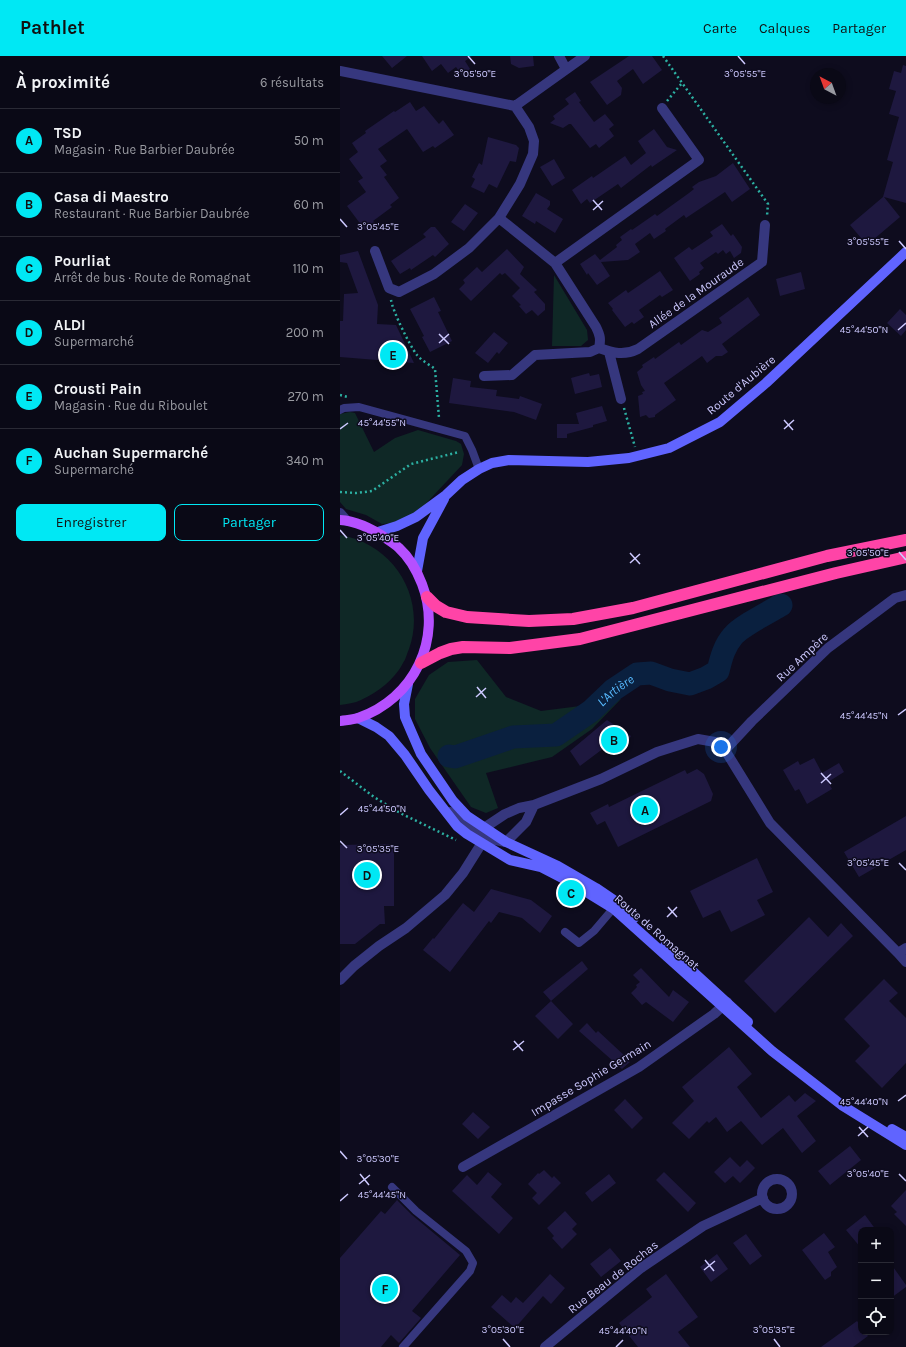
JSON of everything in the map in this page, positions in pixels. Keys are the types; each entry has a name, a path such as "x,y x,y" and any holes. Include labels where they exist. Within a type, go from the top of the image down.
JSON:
{"highway":[{"path":"427,597 436,606 446,612 467,618 529,621 573,619 633,608 827,556 906,540"},
{"path":"421,663 446,651 463,647 510,648 580,639 836,573 906,557"}],"main road":[{"name":"Route d'Aubière","path":"378,532 397,526 416,517 446,495 462,480 492,463 509,460 588,462 629,458 669,448 720,422 766,383 906,252"},
{"name":"Route d'Aubière","path":"417,571 423,538 446,495"},
{"path":"340,721 358,718 386,705 408,684 421,663 428,641 430,619 427,597 417,571 400,549 378,532 344,521"},
{"name":"Route de Romagnat","path":"408,684 404,704 405,717 421,754 453,801 466,816 506,842 558,866 596,888 725,1005 845,1104"},
{"name":"Route de Romagnat","path":"358,718 376,727 389,736 405,755 429,790 457,826 481,844 510,860 540,867 616,906"},
{"path":"845,1104 906,1137"},
{"path":"845,1104 906,1146"}],"street":[{"path":"558,56 566,69"},
{"path":"515,106 585,56"},
{"path":"340,71 515,106 529,127 534,141 533,154 520,184 499,218 469,248 434,274 398,292 389,288 375,251"},
{"path":"555,263 698,160 662,108"},
{"path":"484,376 512,375 535,355 590,352 599,348 601,341 596,327 555,263 499,218"},
{"name":"Allée de la Mouraude","path":"599,348 609,352 622,354 630,353 638,349 762,262 765,225"},
{"path":"609,352 622,404"},
{"path":"340,513 344,521"},
{"name":"Rue Ampère","path":"725,750 752,721 828,648 895,598 906,595"},
{"path":"340,980 354,966 379,946 406,928 445,895 463,873 481,844 484,828 505,814 519,808 534,805 601,779 657,752 698,739 715,742 725,750 770,823 902,951 906,962"},
{"path":"481,844 506,842 526,822 534,805"},
{"name":"Impasse Sophie Germain","path":"463,1168 639,1067 725,1005"},
{"name":"Rue Beau de Rochas","path":"545,1347 641,1268 703,1226 763,1198"}],"lane":[{"path":"340,410 344,408 359,407 465,436 479,469"},
{"path":"565,932 579,943 594,931 616,906"},
{"path":"392,1187 416,1211 466,1251 472,1263 470,1271 403,1347"}],"path":[{"path":"664,56 768,204 765,225"},
{"path":"662,108 682,83"},
{"path":"389,288 392,306 418,356 435,369 439,421"},
{"path":"622,404 634,442"},
{"path":"340,492 356,493 372,491 411,464 458,452"},
{"path":"340,771 400,813 481,844"}],"green space":[{"path":"554,275 587,330 588,340 581,346 552,346"},
{"path":"350,412 355,413 374,452 395,438 418,430 456,441 461,444 464,454 462,465 418,512 394,523 382,524 366,515 346,509 340,502 340,414"},
{"path":"340,535 359,540 376,549 402,576 409,593 413,611 413,630 405,660 395,675 367,697 356,702 340,705"},
{"path":"477,660 506,697 541,711 621,699 592,729 552,757 486,773 498,808 486,813 471,807 430,748 415,719 415,699 429,675 448,662"}],"building":[{"path":"382,56 407,56 392,68"},
{"path":"422,56 472,56 465,61 470,69 462,75 456,67 448,73 441,64 432,71"},
{"path":"510,56 533,56 534,66 519,68 511,64"},
{"path":"629,56 652,56 662,70 643,84 633,69 617,81 622,88 621,95 607,105 590,82"},
{"path":"903,65 906,66 906,203 884,197 900,217 867,245 850,225 883,197 893,162 887,160 899,117 889,114 896,91 889,89 894,71 901,73"},
{"path":"575,92 581,101 579,102 594,122 605,114 614,125 609,129 614,136 599,148 596,144 590,148 571,124 563,128 550,123 555,119 553,116 569,104 565,99"},
{"path":"410,102 416,111 424,106 439,124 443,120 454,135 435,148 433,146 423,152 407,129 378,149 387,161 380,166 387,175 384,177 399,198 390,205 392,207 373,221 375,223 365,230 347,206 366,192 358,181 363,178 349,159 358,152 352,143 366,133 365,131"},
{"path":"654,129 667,147 677,150 652,167 651,165 621,188 618,184 590,203 587,199 581,204 572,190 592,176 593,178 625,156 631,165 646,153 638,141"},
{"path":"488,137 516,145 519,148 516,162 510,161 497,188 489,184 484,193 471,187 475,179 472,177 479,163 482,165"},
{"path":"554,159 565,178 552,186 540,167"},
{"path":"733,163 750,189 732,202 725,192 686,218 684,215 665,229 666,231 654,239 650,233 635,244 640,252 628,260 601,262 610,276 597,285 588,273 587,275 580,264 595,254 600,260 617,247 616,245 622,240 620,237 655,214 657,216 694,189 692,187 699,182 716,176"},
{"path":"536,193 550,201 550,205 547,209 563,219 555,233 536,221 535,224 522,216"},
{"path":"465,204 478,213 464,231 451,222"},
{"path":"722,224 731,236 733,234 742,247 741,253 734,258 730,251 726,254 723,250 718,254 716,252 700,263 704,268 699,272 700,274 690,281 674,258 689,247 692,250 713,236 710,232"},
{"path":"431,227 435,227 449,244 435,257 433,255 411,270 410,268 400,274 391,261 426,237 423,234"},
{"path":"507,249 524,267 520,274 537,290 534,292 545,304 545,310 538,316 532,310 526,314 519,306 521,305 512,296 520,288 505,273 502,275 500,273 471,301 459,289 465,283 463,280 477,267 482,272"},
{"path":"358,251 378,305 377,324 396,325 414,363 340,357 340,321 343,321 344,294 358,293 347,263 340,262 340,255"},
{"path":"660,271 673,290 662,297 660,295 639,310 644,317 634,324 632,322 625,327 608,303 626,290 628,293"},
{"path":"801,272 805,289 780,296 776,279"},
{"path":"434,297 441,311 438,312 452,341 430,352 422,337 424,336 410,309"},
{"path":"748,297 760,315 722,344 728,352 722,356 716,356 707,363 702,356 664,383 676,400 655,415 655,417 649,418 646,415 640,417 638,396 643,394 642,392 645,391 641,385 637,372 643,367 642,365 654,357 655,359 679,342 681,345 702,330 708,332 722,323 719,318"},
{"path":"900,309 906,315 906,330 901,336 887,323"},
{"path":"494,332 508,343 499,354 497,352 488,363 475,353"},
{"path":"589,373 590,376 599,374 602,387 575,394 571,378"},
{"path":"453,378 471,381 470,387 497,390 496,396 519,399 520,396 542,404 536,420 514,412 449,403"},
{"path":"602,406 607,421 593,425 593,427 567,434 567,438 557,438 557,424 579,424 576,413"},
{"path":"607,720 631,736 627,743 609,753 604,748 580,766 570,751"},
{"path":"814,758 822,773 839,763 844,772 828,782 832,789 807,804 799,789 795,791 783,770 798,761 800,765"},
{"path":"697,769 704,774 713,794 711,801 618,847 605,821 597,825 590,813 608,804 609,807 685,770 687,774"},
{"path":"906,816 906,850 859,877 844,852"},
{"path":"394,844 394,906 384,906 385,924 380,924 355,944 340,944 340,845"},
{"path":"757,858 773,892 757,900 765,915 731,932 720,910 703,918 690,891"},
{"path":"491,889 531,900 552,916 540,933 522,918 499,912 491,923 489,921 450,972 423,950 433,938 434,939 463,903 474,912"},
{"path":"809,917 828,937 841,923 853,936 775,1013 744,981"},
{"path":"582,961 588,969 551,1001 543,992"},
{"path":"641,968 669,997 673,990 689,1002 673,1022 646,1002 642,1005 631,993 640,982 633,975"},
{"path":"884,979 898,993 889,1001 906,1018 906,1063 882,1088 855,1061 870,1046 844,1019"},
{"path":"551,1001 573,1024 558,1039 535,1016"},
{"path":"587,1023 596,1033 598,1031 630,1062 622,1069 579,1031"},
{"path":"729,1047 752,1074 737,1087 761,1118 789,1095 795,1102 805,1093 816,1101 797,1116 816,1141 802,1153 783,1128 762,1145 741,1121 727,1132 716,1117 709,1123 707,1121 689,1139 672,1123 694,1101 682,1087"},
{"path":"625,1099 643,1118 632,1129 614,1110"},
{"path":"473,1112 490,1127 478,1139 462,1124"},
{"path":"850,1146 861,1160 830,1185 818,1171"},
{"path":"730,1157 740,1167 747,1160 755,1168 740,1183 733,1176 725,1183 714,1172"},
{"path":"544,1170 552,1178 554,1176 561,1183 539,1205 532,1198 537,1193 528,1184 538,1173 539,1174"},
{"path":"488,1172 502,1184 491,1197 513,1218 499,1234 452,1191 467,1175 477,1185"},
{"path":"664,1172 696,1203 688,1212 656,1180"},
{"path":"609,1174 616,1183 592,1202 585,1193"},
{"path":"906,1190 906,1226 894,1214 897,1212 891,1206"},
{"path":"397,1200 412,1215 460,1255 412,1311 421,1318 399,1343 391,1335 381,1347 340,1347 340,1258 381,1211 385,1214"},
{"path":"565,1211 577,1224 572,1229 577,1234 562,1249 552,1238 554,1236 547,1228"},
{"path":"865,1215 874,1227 858,1227 858,1244 846,1230"},
{"path":"824,1233 835,1247 828,1252 837,1267 831,1272 831,1276 825,1280 802,1250"},
{"path":"746,1234 762,1256 750,1265 733,1243"},
{"path":"610,1248 621,1261 601,1277 590,1264"},
{"path":"717,1254 728,1269 711,1282 700,1267"},
{"path":"894,1268 906,1285 906,1287 894,1296"},
{"path":"550,1274 565,1288 551,1304 543,1296 515,1328 491,1307 502,1295 511,1303 516,1297 523,1303"},
{"path":"666,1274 698,1317 678,1332 690,1347 638,1347 619,1323 652,1297 646,1289"},
{"path":"857,1321 858,1335 868,1336 853,1347 821,1347"}],"waterway":[{"name":"L'Artière","path":"449,756 455,757 513,737 556,735 591,711 613,690 637,674 651,673 670,680 690,684 706,678 718,671 725,648 737,632 781,605"}],"place":[{"name":"Crousti Pain","path":"393,355"},
{"name":"Casa di Maestro","path":"614,740"},
{"name":"TSD","path":"645,810"},
{"name":"ALDI","path":"367,875"},
{"name":"Pourliat","path":"571,893"},
{"name":"Auchan Supermarché","path":"385,1289"}]}
